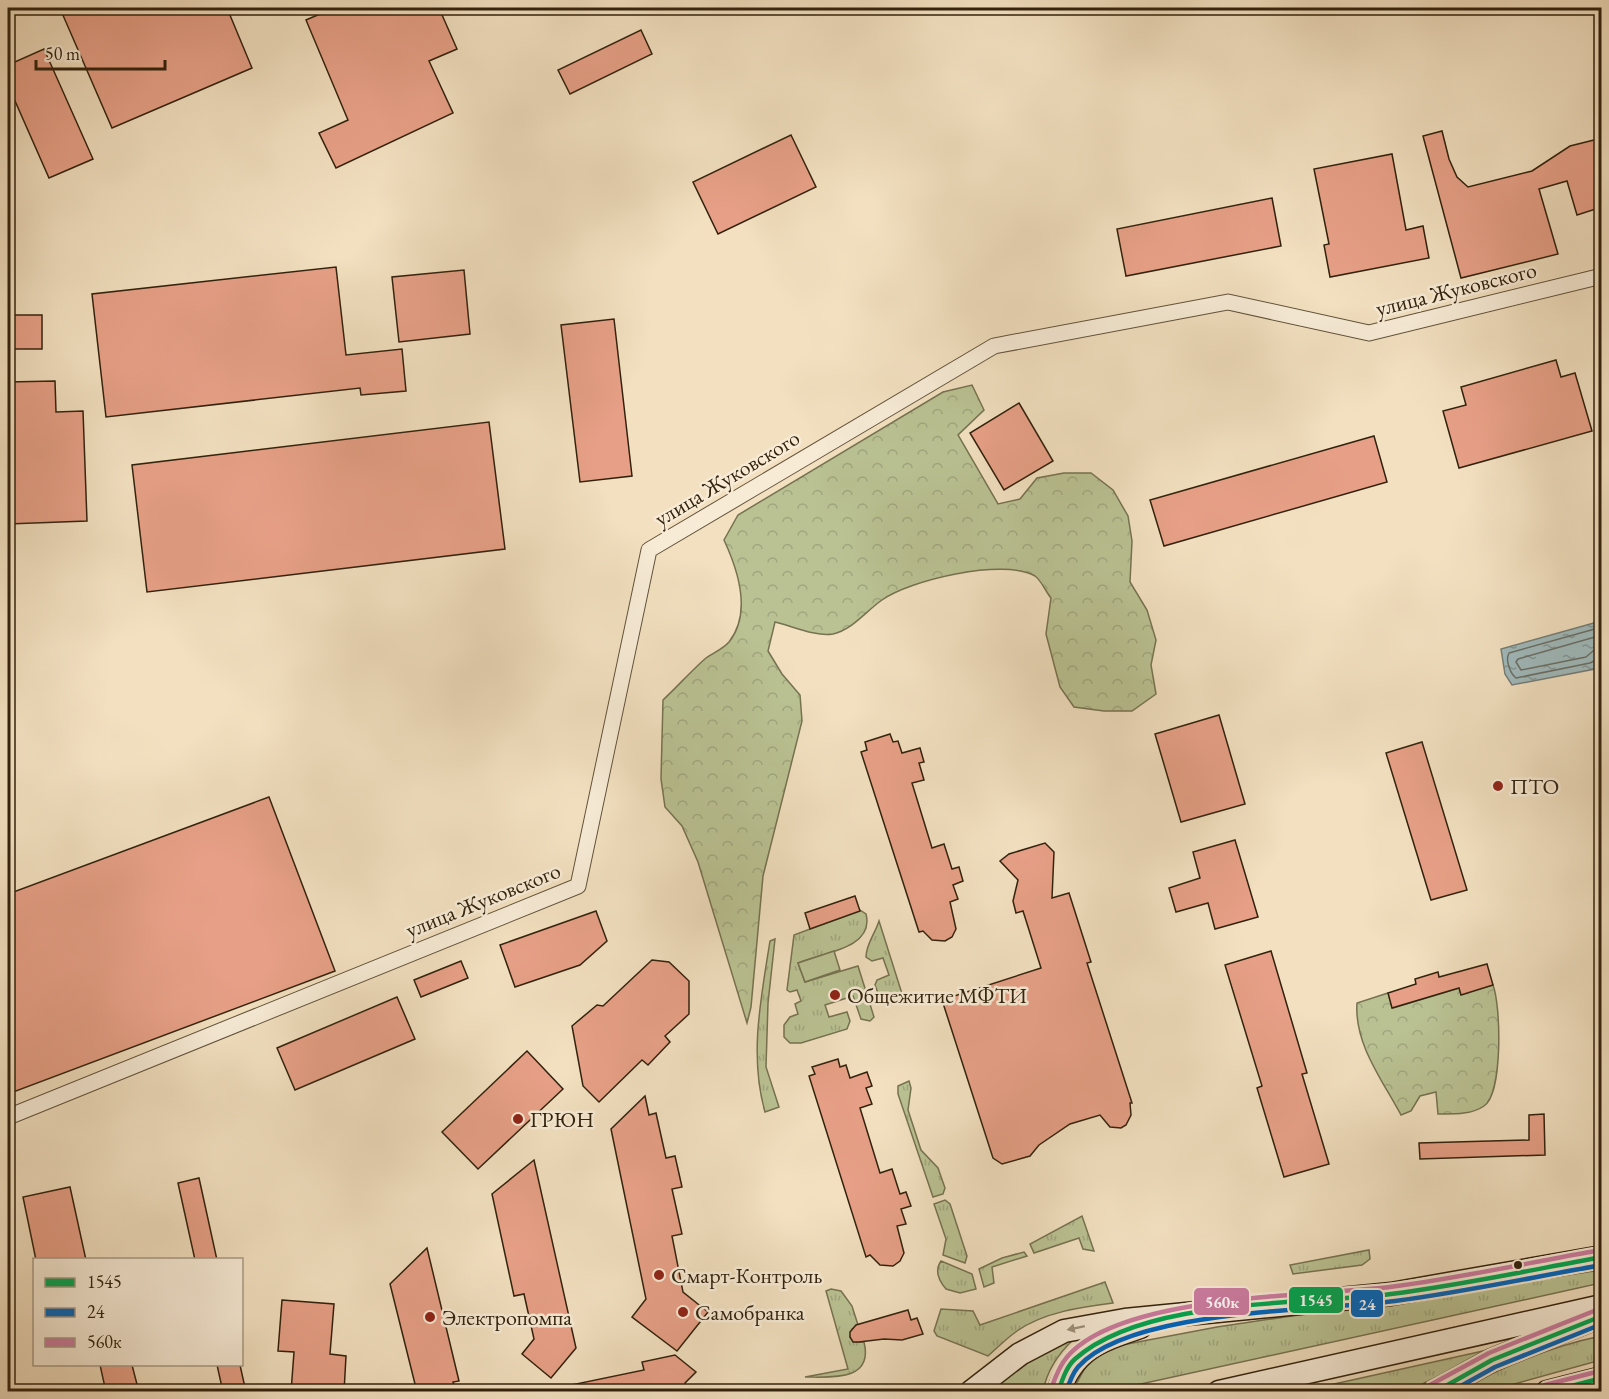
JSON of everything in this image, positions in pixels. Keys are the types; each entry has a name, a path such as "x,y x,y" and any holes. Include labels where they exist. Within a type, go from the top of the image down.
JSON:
{"main road":[{"path":"971,1392 1020,1354 1064,1331 1125,1320 1391,1294 1602,1257"},
{"path":"1219,1392 1602,1306"},
{"path":"1058,1392 1074,1360 1092,1347 1118,1335 1176,1316"},
{"path":"1434,1392 1492,1360 1602,1316"},
{"path":"1547,1392 1602,1378"}],"street":[{"name":"улица Жуковского","path":"8,1117 578,886 649,550 994,346 1228,302 1369,333 1602,276"}],"green space":[{"path":"972,385 984,410 958,435 998,504 1020,499 1037,478 1064,473 1091,473 1113,490 1128,516 1132,541 1130,582 1147,610 1156,640 1151,665 1156,694 1132,711 1104,711 1074,707 1060,687 1046,634 1051,598 1035,576 1020,571 980,570 913,585 895,592 846,629 833,634 812,633 775,622 768,651 782,674 800,695 802,721 763,876 751,1007 747,1023 698,862 682,826 665,807 661,779 663,700 706,658 727,644 736,631 740,618 740,591 734,565 724,540 738,515 943,392"},
{"path":"860,910 866,914 867,926 855,942 844,948 798,963 805,982 858,966 874,1017 870,1021 861,1019 853,996 825,1005 829,1017 847,1012 850,1021 847,1029 801,1043 790,1043 784,1037 784,1025 790,1017 798,1014 795,1004 801,1001 797,990 790,992 787,990 794,935"},
{"path":"879,921 904,1000 888,1005 881,1001 875,985 877,980 889,975 883,958 872,961 866,957 867,948"},
{"path":"775,939 768,1003 766,1067 779,1107 765,1112 758,1070 758,1027 770,941"},
{"path":"834,951 840,970 805,982 798,963"},
{"path":"1493,985 1498,1011 1499,1048 1495,1085 1490,1098 1484,1106 1473,1111 1438,1114 1436,1092 1420,1096 1411,1111 1401,1115 1365,1047 1357,1018 1357,1003 1388,993 1393,1008 1459,988 1461,994"},
{"path":"909,1081 911,1088 908,1110 921,1150 938,1168 945,1188 943,1194 933,1197 898,1094 898,1086"},
{"path":"945,1200 950,1204 967,1256 965,1263 943,1255 946,1239 934,1204"},
{"path":"1082,1216 1094,1251 1083,1249 1079,1238 1034,1253 1030,1244"},
{"path":"1369,1250 1370,1259 1362,1265 1293,1274 1290,1265"},
{"path":"1024,1252 1027,1256 992,1267 994,1283 984,1287 979,1269 1002,1258"},
{"path":"941,1261 972,1274 976,1289 960,1293 946,1289 938,1276"},
{"path":"1601,1270 1601,1283 1109,1391 1072,1392 1087,1364 1103,1353 1122,1345 1217,1327"},
{"path":"1105,1282 1113,1303 1076,1309 1039,1319 1017,1331 988,1356 937,1336 934,1331 941,1309 973,1311 980,1325"},
{"path":"831,1289 841,1291 852,1306 858,1325 852,1329 850,1337 854,1342 864,1342 863,1364 856,1371 848,1374 805,1377 848,1369 826,1291"},
{"path":"1601,1336 1601,1360 1489,1391 1455,1392 1526,1359"},
{"path":"1073,1340 1054,1363 1043,1391 986,1392 1045,1347"},
{"path":"1483,1351 1482,1355 1408,1391 1298,1392"}],"water":[{"path":"1601,621 1601,660 1595,669 1512,685 1505,674 1501,649"}],"building":[{"path":"74,8 227,8 252,68 112,128 62,13"},
{"path":"334,8 439,8 457,49 429,61 453,113 336,168 319,133 348,120 306,20"},
{"path":"641,30 652,54 570,94 558,70"},
{"path":"44,49 93,159 49,178 8,85 8,65"},
{"path":"1442,131 1449,159 1457,177 1468,187 1532,171 1570,146 1602,138 1602,207 1577,215 1567,181 1539,189 1558,254 1461,278 1423,136"},
{"path":"791,135 816,187 718,234 693,182"},
{"path":"1392,154 1406,230 1423,226 1429,258 1330,277 1324,245 1329,244 1314,169"},
{"path":"1272,198 1281,246 1126,276 1117,229"},
{"path":"336,267 346,355 402,349 406,391 361,395 360,388 106,417 92,294"},
{"path":"464,270 470,334 399,342 392,277"},
{"path":"8,315 42,315 42,349 8,349"},
{"path":"614,319 632,476 580,482 561,325"},
{"path":"1556,360 1561,377 1575,373 1592,431 1459,468 1443,411 1466,405 1461,387"},
{"path":"55,381 56,412 83,411 87,521 8,524 8,382"},
{"path":"1019,403 1053,461 1004,490 970,433"},
{"path":"489,422 505,549 147,592 132,465"},
{"path":"1374,436 1387,482 1164,546 1150,500"},
{"path":"1219,715 1245,804 1181,822 1155,734"},
{"path":"890,734 893,742 898,741 902,753 920,748 924,762 919,763 924,780 912,783 932,848 944,844 952,869 959,867 963,881 953,885 958,899 950,902 956,929 952,937 945,941 932,940 923,931 919,932 861,752 867,750 865,742"},
{"path":"1422,742 1467,890 1431,900 1386,753"},
{"path":"269,797 335,971 8,1094 8,894"},
{"path":"1235,840 1258,917 1215,929 1208,903 1176,912 1169,888 1200,878 1193,852"},
{"path":"1045,843 1054,852 1052,898 1069,893 1091,962 1087,963 1132,1103 1130,1103 1131,1115 1126,1125 1121,1128 1110,1127 1100,1115 1070,1124 1039,1145 1030,1156 1002,1164 993,1158 942,1000 1041,968 1023,911 1016,913 1013,901 1018,880 1000,861 1009,854"},
{"path":"855,896 860,911 810,929 805,913"},
{"path":"596,911 607,941 580,965 515,987 500,945"},
{"path":"1271,951 1307,1073 1302,1074 1329,1164 1284,1177 1257,1088 1262,1086 1225,965"},
{"path":"652,960 669,962 689,981 689,1014 665,1036 670,1042 648,1065 642,1060 599,1102 583,1086 572,1026 597,1005 603,1006"},
{"path":"461,961 468,978 421,997 414,980"},
{"path":"1487,964 1493,985 1461,995 1459,988 1392,1008 1388,993 1416,984 1415,979 1438,972 1439,977"},
{"path":"397,997 415,1039 295,1090 277,1048"},
{"path":"527,1051 563,1089 478,1169 442,1132"},
{"path":"838,1059 840,1067 846,1065 850,1078 867,1072 872,1086 866,1088 872,1104 860,1108 880,1173 892,1169 900,1194 906,1192 911,1206 901,1209 906,1224 897,1226 904,1253 900,1261 893,1266 880,1265 870,1255 866,1257 809,1076 815,1074 812,1067"},
{"path":"645,1096 649,1115 656,1113 666,1158 675,1156 682,1187 672,1189 682,1234 672,1236 683,1292 708,1312 677,1351 632,1317 646,1299 611,1129"},
{"path":"1544,1114 1545,1155 1420,1159 1419,1143 1529,1140 1529,1115"},
{"path":"534,1160 576,1348 551,1378 522,1354 534,1339 524,1294 514,1296 492,1194"},
{"path":"199,1178 217,1258 195,1258 178,1183"},
{"path":"70,1187 86,1258 36,1258 23,1197"},
{"path":"427,1248 459,1381 453,1382 456,1392 417,1392 390,1284"},
{"path":"282,1300 334,1304 330,1354 346,1356 344,1392 291,1392 294,1352 278,1351"},
{"path":"908,1310 911,1320 917,1318 923,1334 902,1340 884,1339 859,1342 853,1342 850,1337 850,1332 856,1325"},
{"path":"675,1355 696,1372 685,1383 687,1392 571,1392 571,1385 644,1370 642,1362"},
{"path":"100,1366 132,1366 139,1392 106,1392"},
{"path":"217,1366 240,1366 246,1392 223,1392"}],"transit line":[{"name":"560к","path":"1051,1389 1057,1372 1067,1357 1093,1337 1129,1321 1172,1310 1219,1302 1390,1287 1470,1275 1601,1250"},
{"name":"1545","path":"1058,1392 1067,1370 1075,1359 1105,1339 1141,1325 1225,1308 1391,1294 1470,1282 1602,1257"},
{"name":"24","path":"1066,1392 1078,1367 1103,1348 1139,1334 1181,1323 1275,1311 1395,1301 1602,1265"},
{"name":"560к","path":"1430,1385 1489,1353 1599,1309"},
{"name":"1545","path":"1435,1392 1492,1360 1602,1316"},
{"name":"24","path":"1450,1392 1495,1367 1602,1324"},
{"name":"560к","path":"1545,1385 1600,1371"},
{"name":"1545","path":"1549,1392 1602,1378"}],"place":[{"name":"ПТО","path":"1498,786"},
{"name":"Общежитие МФТИ","path":"835,995"},
{"name":"ГРЮН","path":"518,1119"},
{"name":"Смарт-Контроль","path":"659,1275"},
{"name":"Самобранка","path":"683,1312"},
{"name":"Электропомпа","path":"430,1317"}]}
